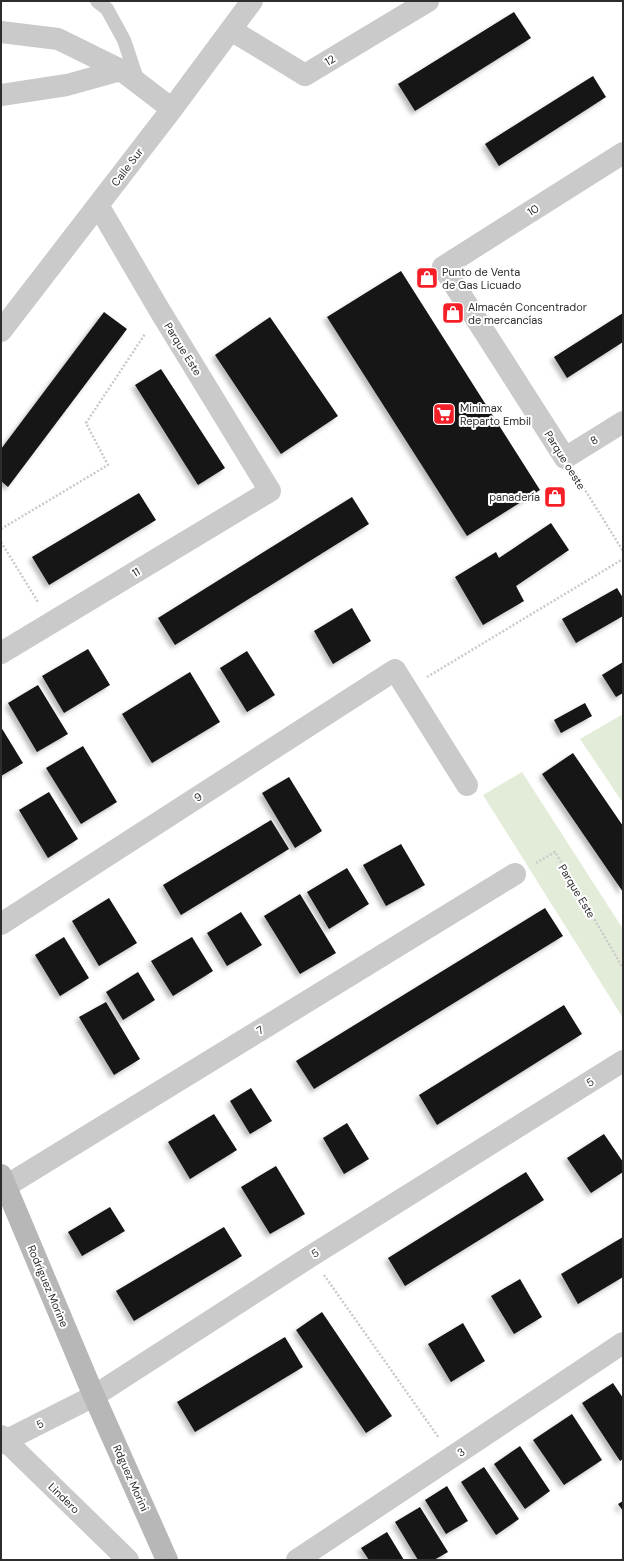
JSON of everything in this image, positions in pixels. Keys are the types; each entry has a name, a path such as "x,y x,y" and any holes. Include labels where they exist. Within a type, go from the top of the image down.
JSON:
{"street":[{"name":"Calle Sur","path":"1,331 172,109 252,1"},
{"name":"12","path":"231,30 305,75 428,1"},
{"path":"1,32 58,39 129,76 172,109"},
{"path":"1,95 129,76"},
{"name":"10","path":"443,267 623,153"},
{"name":"Parque Este","path":"98,205 160,311 270,491"},
{"name":"Parque oeste","path":"443,267 565,458"},
{"name":"8","path":"565,458 623,422"},
{"name":"11","path":"1,653 270,491"},
{"path":"395,670 467,785"},
{"name":"9","path":"1,924 395,670"},
{"name":"7","path":"3,1180 515,874"},
{"name":"5","path":"2,1440 94,1396 311,1256 623,1061"},
{"name":"Rodríguez Morine","path":"3,1180 94,1396"},
{"name":"3","path":"297,1560 453,1458 623,1343"},
{"name":"Rdguez Morini","path":"94,1396 167,1560"},
{"name":"Lindero","path":"2,1440 128,1560"}],"lane":[{"path":"97,1 107,9 124,40 129,76"}],"path":[{"path":"1,529 108,465 86,424 160,311"},
{"name":"Parque oeste","path":"565,458 623,551"},
{"path":"1,542 51,623"},
{"path":"395,670 424,679 623,559"},
{"name":"Parque Este","path":"515,874 554,852 623,968"},
{"path":"311,1256 453,1458"}],"green space":[{"path":"623,714 623,803 580,739"},
{"path":"522,772 623,929 623,1018 483,795"}],"building":[{"path":"514,12 531,38 415,111 398,84"},
{"path":"593,76 606,97 499,166 485,144"},
{"path":"401,271 540,490 467,536 327,317"},
{"path":"104,312 127,329 8,487 1,481 1,449"},
{"path":"623,313 623,342 567,378 554,357"},
{"path":"270,317 338,416 281,454 215,355"},
{"path":"161,369 225,468 198,485 135,385"},
{"path":"139,493 156,520 49,585 32,557"},
{"path":"352,497 369,524 175,645 158,618"},
{"path":"551,523 569,550 516,586 524,601 483,625 455,577 496,552 499,558"},
{"path":"617,588 623,598 623,616 576,643 562,619"},
{"path":"352,608 371,641 333,664 314,631"},
{"path":"88,649 110,685 64,713 42,676"},
{"path":"247,651 275,695 247,712 220,668"},
{"path":"623,662 623,693 616,697 602,675"},
{"path":"190,672 220,722 152,763 122,714"},
{"path":"38,685 68,734 37,752 8,703"},
{"path":"585,703 592,716 561,733 554,720"},
{"path":"1,727 23,763 1,776"},
{"path":"83,746 117,802 81,824 46,768"},
{"path":"573,753 623,826 623,892 542,774"},
{"path":"289,777 322,831 295,848 262,793"},
{"path":"49,792 78,839 48,858 19,810"},
{"path":"271,820 289,849 181,915 163,885"},
{"path":"401,844 425,885 386,906 363,865"},
{"path":"347,868 369,904 329,929 307,892"},
{"path":"300,894 336,953 300,974 264,916"},
{"path":"109,898 137,943 99,966 72,921"},
{"path":"545,908 563,936 314,1089 296,1061"},
{"path":"241,912 262,945 227,966 207,933"},
{"path":"64,937 89,978 60,996 35,955"},
{"path":"192,937 213,971 173,996 151,961"},
{"path":"138,972 155,1000 123,1020 106,992"},
{"path":"106,1002 140,1059 114,1075 79,1017"},
{"path":"564,1005 582,1034 437,1125 419,1095"},
{"path":"251,1088 272,1121 250,1134 230,1101"},
{"path":"214,1114 237,1150 190,1179 168,1142"},
{"path":"347,1123 369,1159 344,1174 323,1138"},
{"path":"604,1134 623,1162 623,1172 591,1193 567,1158"},
{"path":"276,1166 305,1214 270,1234 241,1187"},
{"path":"526,1172 544,1200 405,1286 388,1258"},
{"path":"110,1207 125,1231 82,1256 68,1232"},
{"path":"224,1227 242,1256 134,1321 116,1291"},
{"path":"623,1237 623,1277 578,1304 561,1274"},
{"path":"520,1279 542,1317 514,1334 491,1296"},
{"path":"322,1312 392,1416 366,1433 296,1330"},
{"path":"463,1323 485,1361 451,1382 428,1344"},
{"path":"285,1337 303,1367 195,1432 177,1402"},
{"path":"613,1383 623,1398 623,1459 620,1461 582,1403"},
{"path":"572,1414 602,1460 564,1485 533,1440"},
{"path":"520,1446 550,1491 525,1509 494,1464"},
{"path":"484,1467 519,1519 496,1535 461,1482"},
{"path":"447,1486 468,1521 446,1534 425,1500"},
{"path":"623,1501 623,1511 618,1504"},
{"path":"420,1507 448,1552 434,1560 418,1560 395,1522"},
{"path":"387,1532 404,1560 369,1560 361,1548"}],"place":[{"name":"Punto de Venta de Gas Licuado","path":"427,278"},
{"name":"Almacén Concentrador de mercancías","path":"453,313"},
{"name":"Minimax Reparto Embil","path":"444,414"},
{"name":"panadería","path":"555,497"}]}
